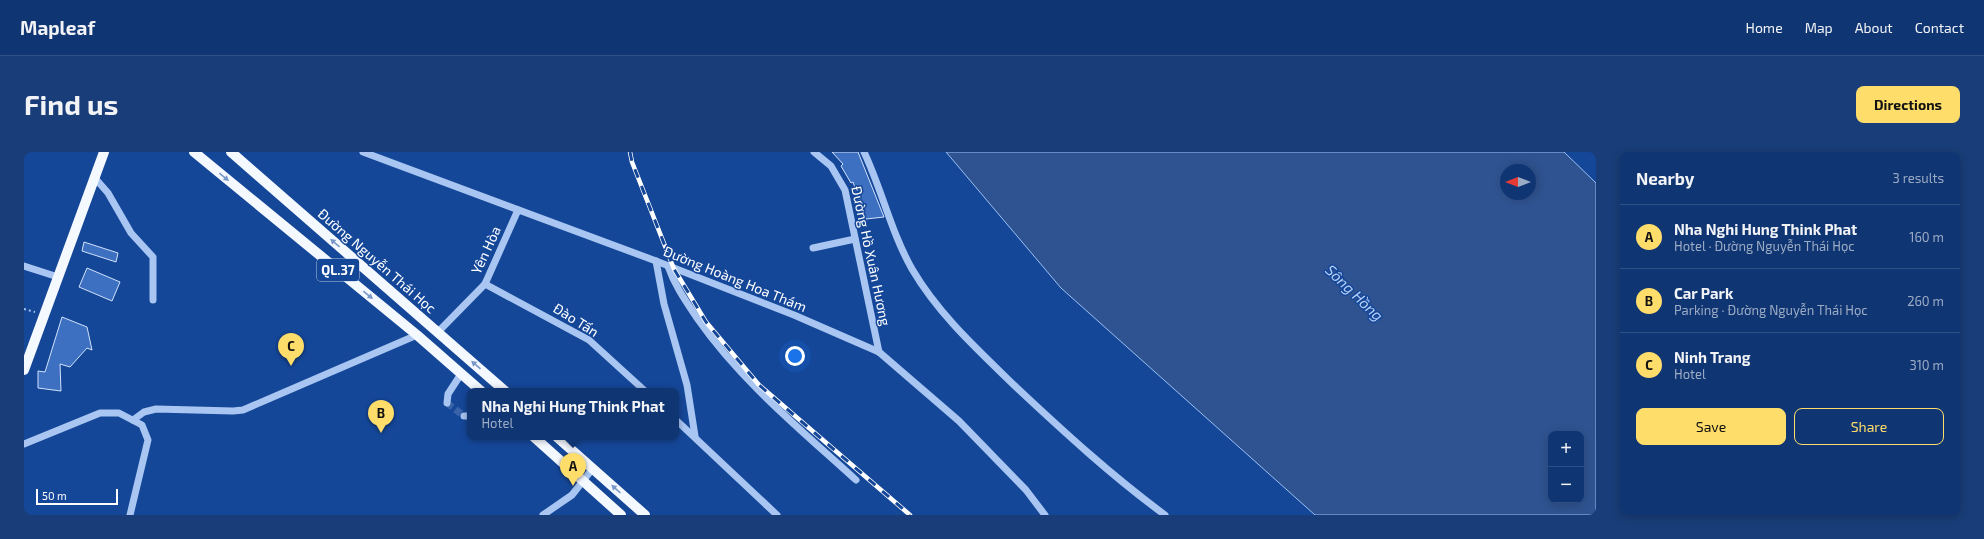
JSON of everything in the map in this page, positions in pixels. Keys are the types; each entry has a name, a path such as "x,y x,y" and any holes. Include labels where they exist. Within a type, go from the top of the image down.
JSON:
{"main road":[{"path":"24,370 104,152"},
{"name":"QL.37","path":"194,152 417,335 477,388"},
{"name":"Đường Nguyễn Thái Học","path":"231,152 502,388"},
{"path":"537,440 621,515"},
{"path":"560,440 645,515"}],"street":[{"name":"Đường Hoàng Hoa Thám","path":"362,152 656,261 794,315 879,352 959,421 1026,490 1044,515"},
{"name":"Đường Hồ Xuân Hương","path":"814,152 831,166 845,190 879,352"},
{"path":"864,152 874,174 889,221 912,268 933,302 972,344 1031,400 1138,495 1165,515"},
{"path":"94,177 108,193 131,233 153,257 153,300"},
{"name":"Yên Hòa","path":"438,332 485,284 518,210"},
{"path":"813,248 855,239"},
{"path":"656,261 664,304 687,385 694,436"},
{"path":"24,266 58,276"},
{"path":"668,266 675,286 728,360 769,402 856,480"},
{"name":"Đào Tấn","path":"485,284 589,340 642,388"},
{"path":"132,420 144,412 156,408 233,411 243,410 417,335"},
{"path":"447,403 448,394 461,374"},
{"path":"24,444 100,413 119,414 142,425 148,440 130,515"},
{"path":"679,423 777,515"},
{"path":"543,515 572,495 593,468"}],"water":[{"name":"Sông Hồng","path":"946,152 1564,152 1596,183 1596,515 1315,515 1061,288"}],"building":[{"path":"832,152 858,152 884,217 866,219 853,182 851,183 841,166 843,164"},
{"path":"84,242 118,253 116,262 82,251"},
{"path":"87,268 120,282 112,301 79,287"},
{"path":"62,317 87,327 92,350 87,348 70,367 60,364 61,391 38,388 38,371 45,372"}],"tunnel":[{"path":"447,403 464,416"}],"railway":[{"path":"630,152 632,162 674,269 706,322 759,385 910,515"}],"place":[{"name":"Ninh Trang","path":"291,366"},
{"name":"Car Park","path":"381,433"},
{"name":"Nha Nghi Hung Think Phat","path":"573,486"}]}
